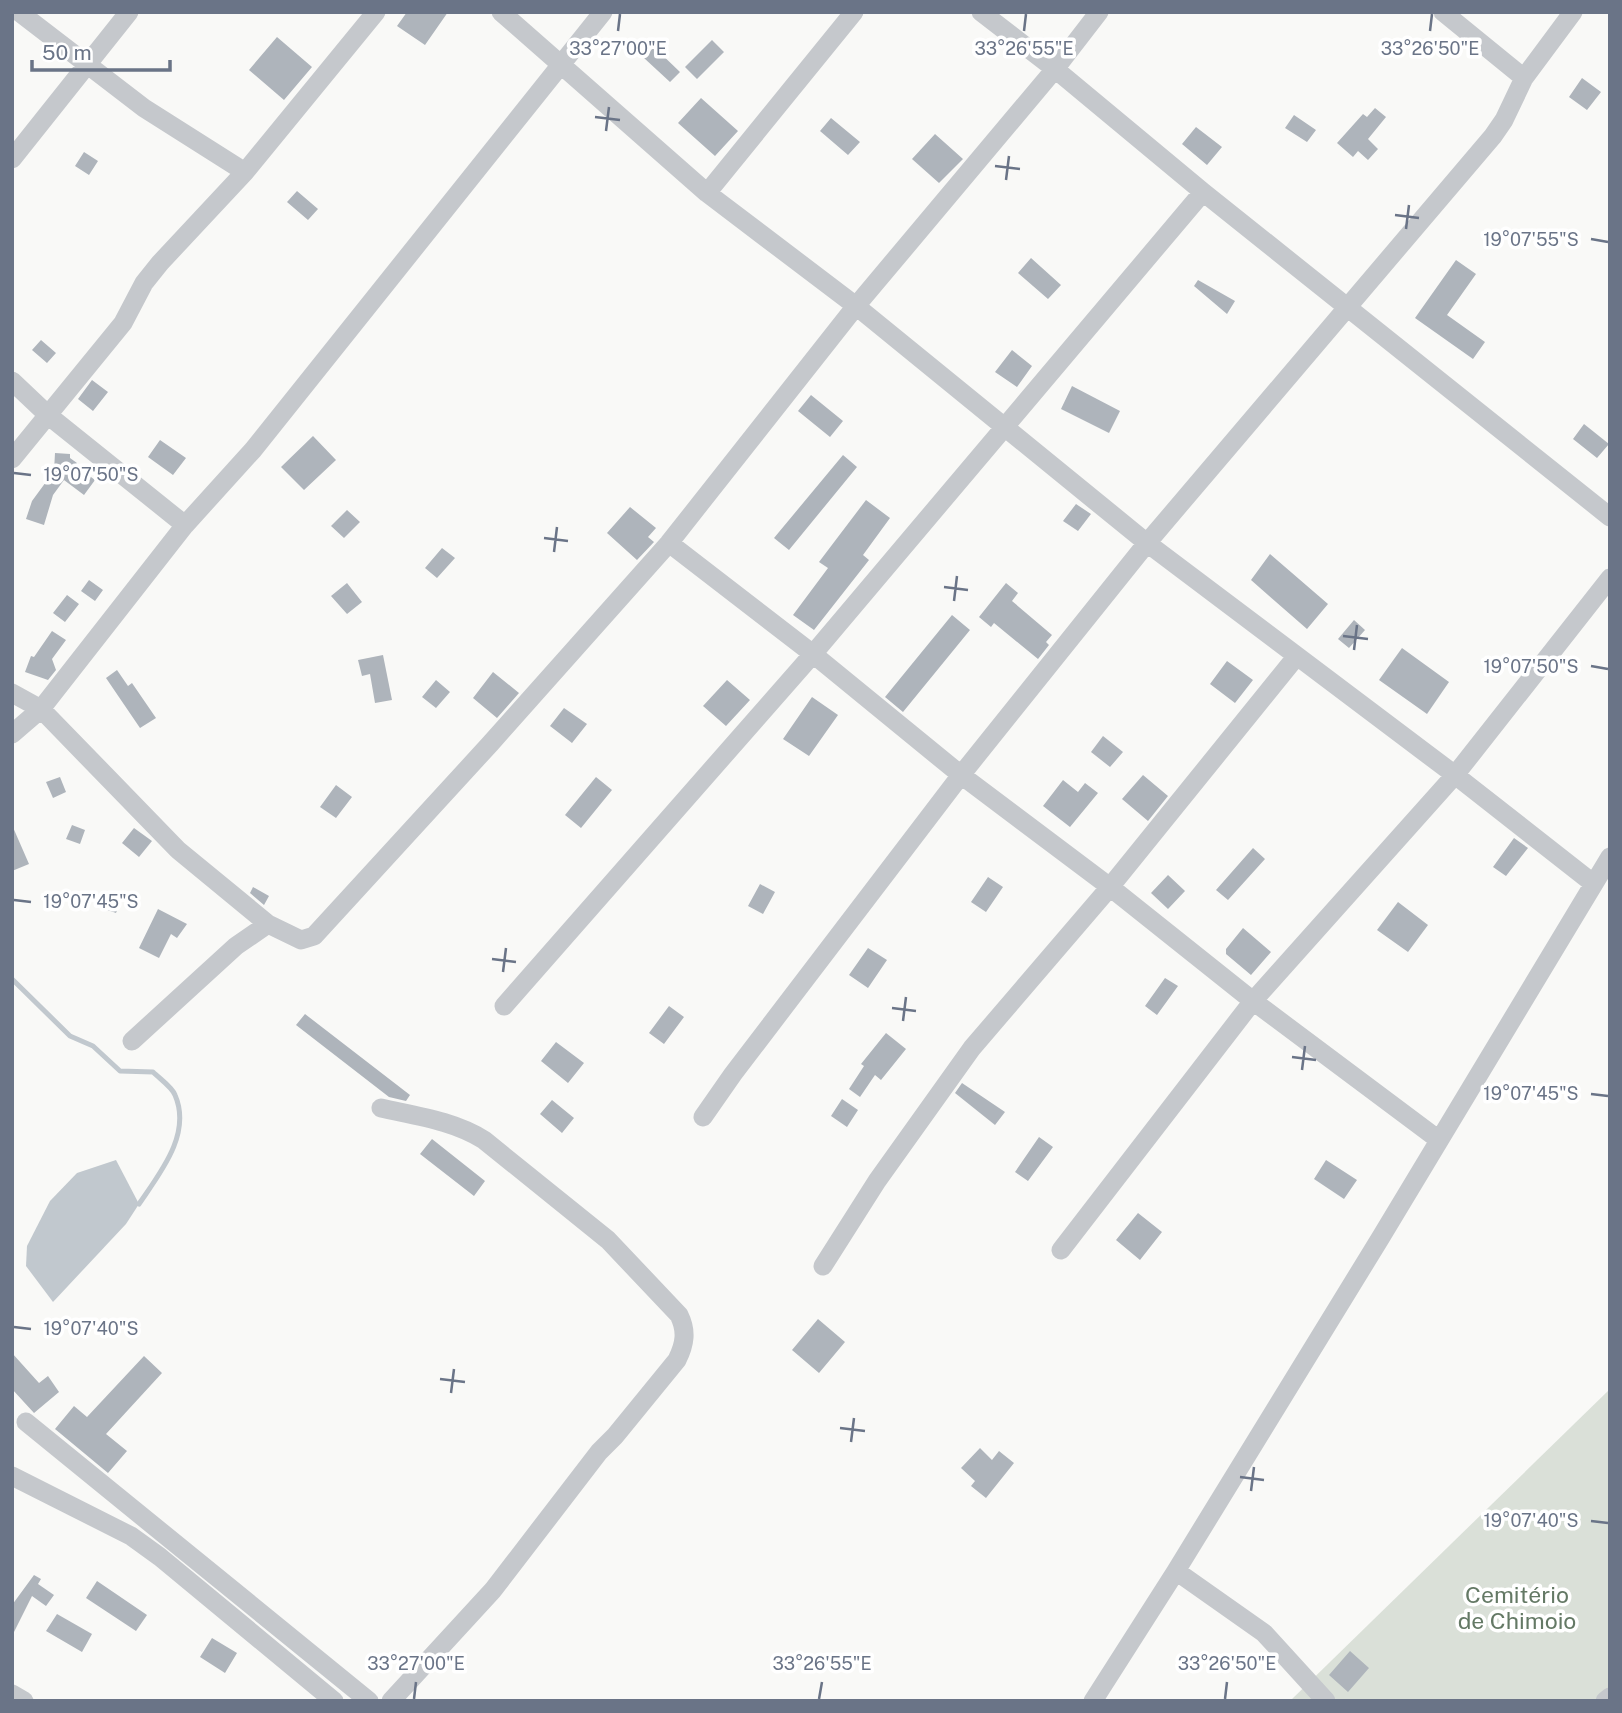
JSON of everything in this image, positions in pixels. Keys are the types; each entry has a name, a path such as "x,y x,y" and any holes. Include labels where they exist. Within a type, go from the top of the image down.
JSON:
{"street":[{"path":"19,12 144,108 245,172"},
{"path":"12,159 129,12"},
{"path":"12,459 123,323 144,283 160,262 245,172 376,12"},
{"path":"501,12 707,192 856,306 1147,543 1455,775 1594,884"},
{"path":"12,734 41,709 185,525 253,450 603,12"},
{"path":"707,192 854,12"},
{"path":"981,12 1610,517"},
{"path":"12,693 41,709 178,850 268,925 301,940 314,936 472,765 669,543 856,306 1100,12"},
{"path":"1443,12 1524,78"},
{"path":"703,1118 741,1062 961,775 1147,543 1493,136 1504,120 1524,78 1573,12"},
{"path":"504,1006 813,654 1203,192"},
{"path":"12,381 48,416 185,525"},
{"path":"669,543 813,654 961,775 1111,887 1253,1001 1439,1140"},
{"path":"1061,1250 1253,1001 1455,775 1610,578"},
{"path":"823,1266 877,1181 972,1048 1111,887 1296,657"},
{"path":"1093,1701 1176,1571 1610,858"},
{"path":"132,1041 236,946 268,925"},
{"path":"381,1108 467,1129 485,1140 608,1240 679,1315 685,1329 683,1348 677,1360 599,1452 494,1591 391,1701"},
{"path":"26,1422 369,1701"},
{"path":"12,1476 131,1536 334,1701"},
{"path":"1176,1571 1264,1633 1326,1701"},
{"path":"1079,1701 1111,1670"},
{"path":"12,1694 24,1701"},
{"path":"1605,1701 1610,1697"}],"green space":[{"name":"Cemitério de Chimoio","path":"1610,1389 1610,1701 1290,1701"}],"shaded area":[{"path":"116,1160 139,1204 126,1224 53,1302 26,1266 27,1246 50,1201 77,1173"}],"building":[{"path":"407,12 448,12 425,45 397,26"},
{"path":"277,37 312,67 284,100 249,70"},
{"path":"712,40 724,52 697,79 685,67"},
{"path":"654,47 680,72 670,82 644,58"},
{"path":"1582,78 1601,92 1587,110 1569,97"},
{"path":"701,98 738,131 715,156 678,123"},
{"path":"1375,108 1386,117 1368,139 1378,149 1368,160 1358,151 1353,157 1337,143 1363,114 1367,117"},
{"path":"1294,115 1316,130 1307,142 1285,128"},
{"path":"831,118 860,142 848,155 820,131"},
{"path":"1196,127 1222,147 1207,165 1182,144"},
{"path":"935,134 963,159 939,183 912,159"},
{"path":"84,152 98,161 89,175 75,166"},
{"path":"297,191 318,209 308,220 287,202"},
{"path":"1031,258 1061,285 1048,299 1018,273"},
{"path":"1456,260 1476,274 1447,315 1485,342 1473,359 1415,318"},
{"path":"1198,280 1235,301 1227,314 1194,286"},
{"path":"41,340 56,353 47,363 32,350"},
{"path":"1012,350 1032,366 1017,387 995,372"},
{"path":"92,380 108,392 93,411 78,399"},
{"path":"1072,386 1120,411 1109,433 1061,409"},
{"path":"811,395 843,421 830,437 798,411"},
{"path":"1584,424 1609,444 1597,458 1573,439"},
{"path":"313,436 336,460 304,490 281,467"},
{"path":"160,440 186,458 173,475 148,457"},
{"path":"55,453 70,454 70,458 77,463 75,465 95,480 84,495 64,480 53,495 44,525 26,519 32,501 54,471"},
{"path":"843,455 857,467 789,550 774,538"},
{"path":"866,500 890,518 863,555 869,560 814,630 793,615 828,568 819,562"},
{"path":"1076,504 1091,514 1078,531 1063,521"},
{"path":"630,507 656,528 648,537 654,542 637,560 607,533"},
{"path":"347,510 360,522 344,538 331,526"},
{"path":"442,548 455,558 437,578 425,568"},
{"path":"1270,554 1328,604 1307,629 1251,580"},
{"path":"89,580 103,590 95,601 81,591"},
{"path":"347,583 362,602 347,614 331,596"},
{"path":"1006,583 1018,593 1012,601 1052,635 1046,642 1049,645 1038,659 994,623 991,627 979,617"},
{"path":"67,595 79,604 65,622 53,613"},
{"path":"952,615 970,630 903,712 885,697"},
{"path":"1354,620 1365,630 1349,648 1338,639"},
{"path":"52,631 66,640 52,659 56,670 48,680 25,672 31,656 34,657"},
{"path":"1402,648 1449,682 1427,714 1379,680"},
{"path":"383,655 392,700 375,703 370,674 362,676 358,660"},
{"path":"1227,661 1253,680 1235,703 1210,684"},
{"path":"117,670 128,686 132,683 156,718 140,728 106,678"},
{"path":"493,672 519,693 497,718 473,698"},
{"path":"436,680 450,692 436,708 422,697"},
{"path":"727,680 750,700 726,726 703,706"},
{"path":"812,697 838,715 809,756 783,739"},
{"path":"564,708 587,724 572,743 550,726"},
{"path":"1103,736 1123,752 1110,767 1091,752"},
{"path":"1143,775 1168,796 1148,821 1122,799"},
{"path":"60,777 66,792 53,798 46,782"},
{"path":"596,777 612,790 581,828 565,815"},
{"path":"1063,780 1078,792 1085,783 1098,793 1070,827 1043,806"},
{"path":"336,785 352,797 336,818 320,807"},
{"path":"12,825 29,864 12,871"},
{"path":"72,825 85,830 80,844 66,839"},
{"path":"134,828 152,841 139,857 122,843"},
{"path":"1514,838 1528,848 1506,876 1493,867"},
{"path":"1253,848 1265,859 1228,900 1216,890"},
{"path":"1168,875 1185,891 1168,909 1151,893"},
{"path":"988,877 1003,887 986,912 971,902"},
{"path":"760,884 775,892 763,914 748,906"},
{"path":"253,887 269,896 264,905 250,893"},
{"path":"103,894 121,899 116,913 99,907"},
{"path":"1398,902 1428,925 1408,952 1377,930"},
{"path":"158,909 187,924 177,938 171,934 159,958 139,948"},
{"path":"1243,928 1271,952 1251,975 1226,954 1226,949"},
{"path":"868,948 887,960 868,988 849,975"},
{"path":"1165,978 1178,986 1157,1015 1145,1006"},
{"path":"669,1006 684,1017 664,1044 649,1033"},
{"path":"305,1014 410,1095 406,1101 389,1097 296,1025"},
{"path":"886,1033 906,1049 881,1080 875,1075 860,1097 849,1089 864,1066 861,1064"},
{"path":"556,1042 584,1063 568,1083 541,1061"},
{"path":"962,1083 1005,1112 995,1125 955,1093"},
{"path":"842,1099 858,1110 847,1127 831,1116"},
{"path":"552,1100 574,1118 562,1133 540,1114"},
{"path":"1039,1137 1053,1147 1028,1181 1015,1172"},
{"path":"432,1139 485,1181 474,1196 420,1154"},
{"path":"1326,1160 1357,1180 1344,1199 1314,1179"},
{"path":"1138,1213 1162,1232 1140,1260 1116,1240"},
{"path":"818,1319 845,1342 819,1373 792,1350"},
{"path":"12,1353 39,1383 48,1376 59,1392 34,1413 12,1389"},
{"path":"144,1356 162,1373 106,1434 127,1451 108,1473 55,1429 74,1406 87,1417"},
{"path":"980,1448 992,1460 999,1451 1014,1463 986,1498 971,1486 975,1481 961,1468"},
{"path":"34,1575 41,1579 38,1584 54,1595 46,1606 32,1596 12,1636 12,1605"},
{"path":"97,1581 147,1615 136,1631 86,1598"},
{"path":"57,1614 92,1634 82,1652 46,1631"},
{"path":"212,1638 237,1653 225,1673 200,1657"},
{"path":"1350,1651 1369,1668 1348,1692 1329,1675"}],"waterway":[{"path":"12,979 70,1036 93,1046 120,1071 153,1072 173,1092 179,1110 177,1138 164,1166 139,1204"}]}
